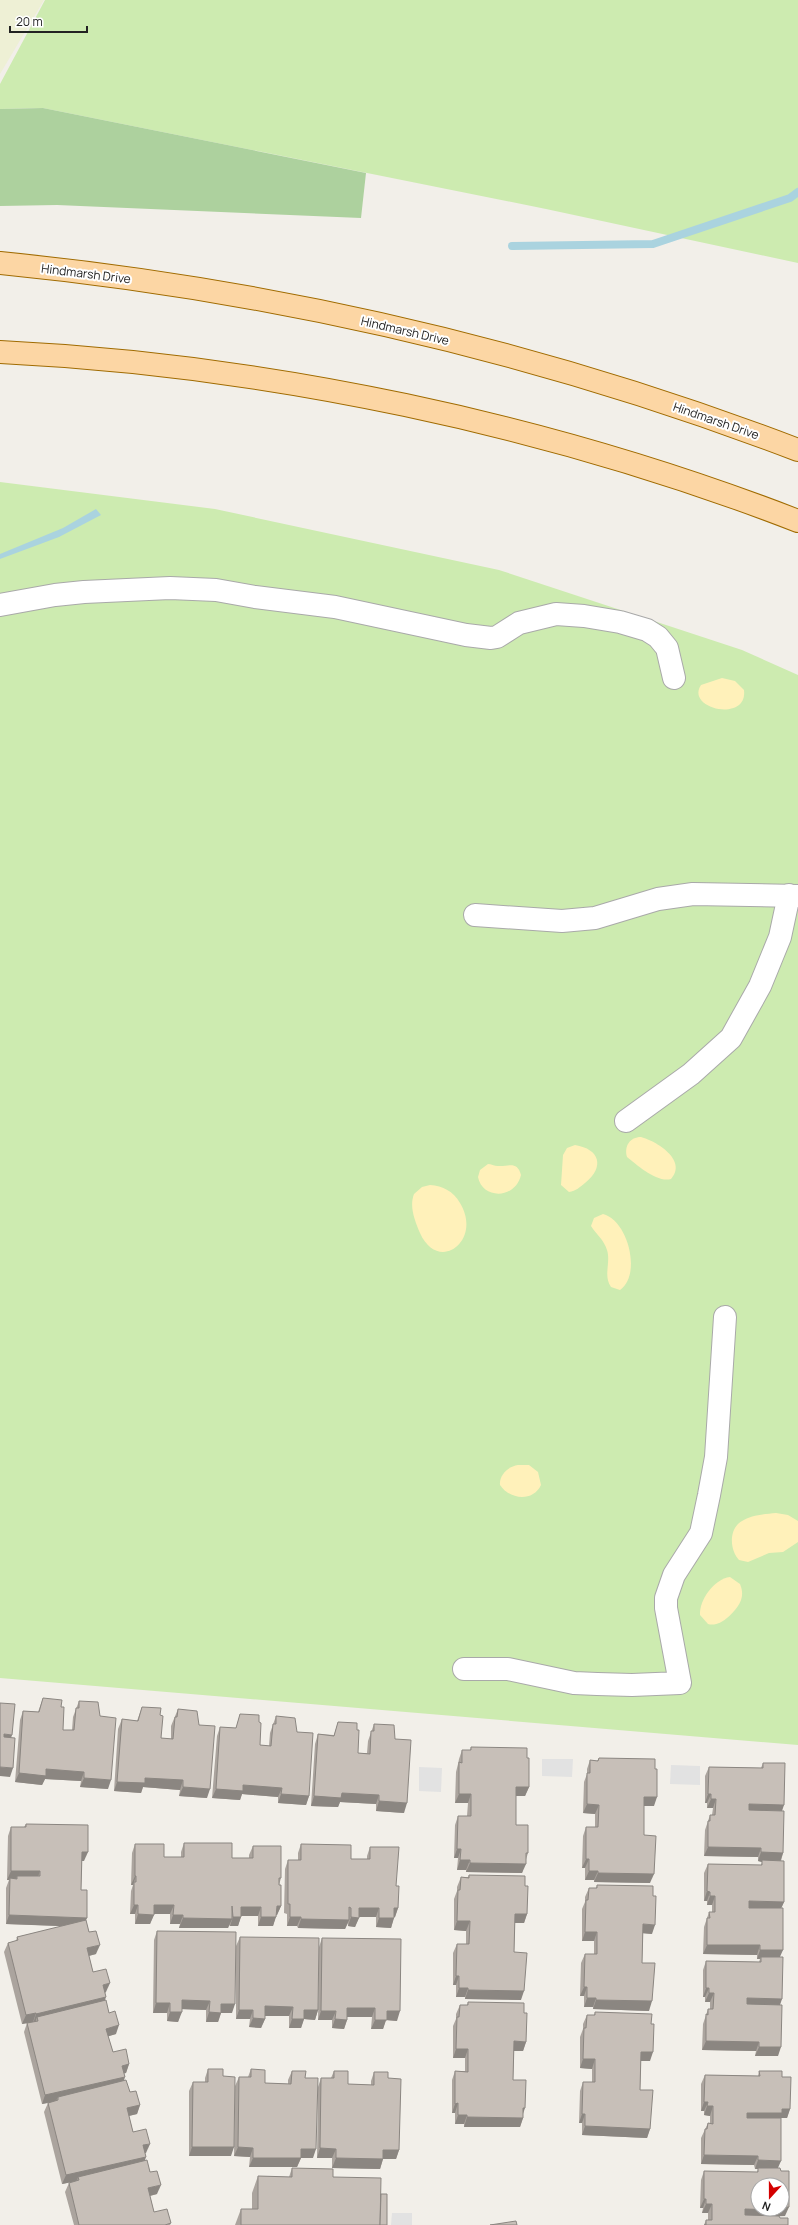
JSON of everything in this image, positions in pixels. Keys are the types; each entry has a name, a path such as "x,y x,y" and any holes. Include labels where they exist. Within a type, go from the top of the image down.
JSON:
{"main road":[{"name":"Hindmarsh Drive","path":"0,264 148,281 236,295 441,338 534,362 614,387 798,450"},
{"path":"0,352 68,355 199,370 433,411 538,437 661,472 798,521"}],"lane":[{"path":"0,605 55,595 84,592 170,588 216,590 255,597 335,607 466,635 491,638 497,637 519,623 542,617 556,614 584,616 620,622 648,630 658,637 667,648 674,678"},
{"path":"475,915 562,921 595,918 658,899 693,894 793,896 780,938 760,986 731,1038 691,1074 626,1122"},
{"path":"464,1669 508,1669 574,1682 597,1684 632,1685 680,1683 666,1608 666,1598 674,1575 701,1533 709,1495 716,1457 725,1317"}],"green space":[{"path":"0,0 44,0 0,74"},
{"path":"45,0 798,0 798,263 546,209 43,108 0,109 0,84"},
{"path":"43,108 366,173 361,218 57,205 0,206 0,109"},
{"path":"0,482 215,509 499,570 742,650 798,675 798,1745 0,1678"}],"sand":[{"path":"722,678 735,681 744,690 743,700 737,707 718,709 709,706 702,701 698,693 701,685"},
{"path":"641,1137 662,1147 673,1158 676,1165 675,1172 671,1179 666,1180 654,1176 627,1157 626,1149 631,1140"},
{"path":"575,1145 590,1150 597,1160 597,1165 591,1177 585,1183 578,1189 569,1192 561,1185 563,1155 567,1148"},
{"path":"488,1164 498,1166 512,1165 517,1167 521,1175 518,1183 506,1192 499,1194 492,1193 481,1184 478,1177 480,1170"},
{"path":"430,1185 443,1188 451,1192 460,1203 466,1217 466,1229 462,1240 455,1248 447,1252 437,1251 428,1245 420,1233 413,1214 412,1204 414,1194 422,1187"},
{"path":"603,1214 612,1218 619,1226 629,1249 631,1261 630,1273 627,1283 620,1290 611,1287 609,1283 607,1274 608,1255 606,1246 591,1226 594,1218"},
{"path":"518,1465 529,1465 538,1472 541,1485 533,1494 521,1497 515,1496 504,1490 500,1485 501,1478 505,1472 511,1467"},
{"path":"776,1513 788,1515 798,1521 798,1542 783,1552 769,1553 748,1562 739,1560 732,1546 734,1529 737,1525 750,1517"},
{"path":"730,1577 740,1584 742,1592 741,1600 736,1609 728,1618 713,1625 708,1624 700,1615 702,1603 713,1586"}],"shaded area":[{"path":"542,1759 573,1759 572,1777 542,1776"},
{"path":"671,1765 700,1766 700,1785 670,1784"},
{"path":"419,1767 442,1768 441,1792 419,1791"},
{"path":"392,2213 412,2213 412,2225 391,2225"}],"water":[{"path":"96,509 101,515 59,537 0,559 0,554 63,528"}],"building":[{"path":"43,1698 62,1700 61,1707 64,1707 63,1730 74,1730 76,1708 79,1708 79,1701 98,1702 100,1716 116,1718 111,1780 84,1778 84,1772 46,1769 46,1776 19,1773 23,1711 39,1712"},
{"path":"0,1703 15,1704 12,1735 4,1734 4,1737 15,1738 13,1768 0,1767"},
{"path":"142,1707 161,1708 160,1715 163,1716 161,1738 173,1739 175,1717 177,1717 178,1709 197,1711 199,1725 215,1726 210,1789 183,1787 183,1780 145,1778 145,1783 117,1782 122,1719 138,1721"},
{"path":"240,1714 259,1715 259,1722 261,1723 260,1745 271,1746 273,1724 276,1724 276,1716 295,1718 297,1732 313,1733 309,1796 281,1794 282,1788 243,1785 243,1791 216,1789 220,1727 236,1728"},
{"path":"338,1722 357,1723 357,1730 359,1730 358,1753 370,1754 371,1731 374,1731 374,1724 394,1725 395,1739 411,1740 407,1803 379,1801 379,1795 342,1793 341,1798 314,1796 318,1734 334,1736"},
{"path":"471,1747 527,1748 527,1758 529,1758 529,1787 516,1787 516,1825 528,1825 528,1853 526,1853 526,1864 470,1863 470,1860 460,1860 461,1849 457,1849 458,1816 471,1816 471,1794 459,1794 459,1762 462,1763 462,1750 471,1750"},
{"path":"599,1758 655,1759 655,1769 657,1769 657,1797 644,1797 644,1835 656,1836 654,1874 598,1873 598,1871 589,1871 589,1859 586,1859 586,1827 598,1827 599,1805 587,1804 587,1773 590,1773 590,1760 598,1761"},
{"path":"763,1763 785,1763 784,1805 749,1804 749,1810 784,1811 783,1853 761,1852 761,1848 708,1847 708,1821 710,1821 710,1815 715,1815 716,1799 711,1799 711,1794 708,1794 709,1767 763,1768"},
{"path":"26,1824 88,1825 88,1852 82,1852 81,1890 87,1890 87,1918 9,1915 10,1878 17,1879 17,1876 40,1876 40,1871 11,1871 11,1827 26,1827"},
{"path":"184,1843 232,1843 232,1858 253,1858 253,1846 281,1846 281,1878 279,1878 279,1885 281,1885 281,1906 277,1906 276,1917 261,1917 261,1907 241,1907 241,1917 233,1917 232,1906 232,1919 183,1918 183,1915 173,1915 174,1905 154,1905 154,1915 138,1914 138,1905 134,1905 134,1882 136,1882 135,1844 164,1844 164,1857 184,1857"},
{"path":"301,1844 351,1845 351,1859 370,1859 370,1847 399,1847 396,1886 399,1886 398,1908 394,1908 394,1918 379,1918 379,1908 359,1908 359,1918 351,1917 351,1908 349,1907 349,1920 301,1919 301,1917 290,1917 290,1904 288,1904 288,1860 301,1860"},
{"path":"762,1860 784,1861 784,1902 749,1901 749,1908 783,1908 783,1950 760,1950 760,1945 707,1945 707,1918 710,1918 709,1912 715,1912 715,1896 710,1896 710,1892 707,1891 708,1864 762,1865"},
{"path":"469,1875 525,1876 525,1886 528,1886 527,1914 515,1914 514,1952 527,1953 524,1991 468,1990 468,1988 459,1988 459,1976 456,1976 457,1944 469,1944 470,1921 457,1921 458,1890 460,1890 461,1877 469,1878"},
{"path":"597,1885 653,1886 653,1896 656,1896 655,1925 643,1924 642,1963 655,1963 652,2001 596,2000 596,1998 587,1998 587,1987 584,1987 585,1954 597,1954 597,1932 585,1932 586,1900 588,1900 589,1888 597,1888"},
{"path":"86,1920 89,1932 96,1931 100,1945 87,1948 93,1972 106,1969 110,1983 103,1985 106,1997 36,2014 26,2015 8,1943 18,1940 17,1937"},
{"path":"157,1931 236,1932 235,2004 221,2004 221,2013 209,2012 210,2001 182,2000 182,2012 170,2012 170,2003 156,2003"},
{"path":"240,1937 319,1938 318,2010 304,2010 304,2019 292,2019 293,2007 265,2006 265,2019 253,2018 253,2010 239,2010"},
{"path":"322,1938 401,1939 400,2011 387,2011 387,2020 375,2020 375,2008 347,2008 347,2020 335,2019 336,2011 321,2011"},
{"path":"761,1957 783,1957 782,1999 747,1998 747,2004 782,2005 781,2047 759,2047 759,2042 706,2041 706,2014 708,2015 708,2009 713,2009 714,1993 709,1993 709,1988 706,1988 706,1961 761,1962"},
{"path":"106,2000 109,2013 115,2011 119,2025 106,2029 113,2052 126,2049 129,2064 122,2066 125,2077 45,2095 27,2023 38,2021 37,2017"},
{"path":"468,2002 524,2003 524,2013 527,2013 526,2042 514,2041 513,2080 526,2080 525,2108 523,2108 523,2118 467,2117 467,2115 458,2115 458,2103 455,2104 455,2071 468,2072 468,2049 456,2049 457,2017 459,2017 460,2005 468,2005"},
{"path":"595,2012 652,2014 651,2024 654,2024 653,2052 641,2052 640,2090 653,2090 650,2129 585,2126 585,2114 582,2114 583,2082 595,2082 595,2059 583,2059 584,2028 586,2028 587,2015 595,2015"},
{"path":"208,2069 223,2069 223,2076 235,2077 234,2147 192,2147 193,2082 208,2082"},
{"path":"251,2069 265,2070 265,2083 291,2084 292,2071 306,2071 305,2078 318,2078 316,2149 301,2149 301,2158 253,2158 253,2148 238,2147 239,2077 251,2077"},
{"path":"334,2071 348,2071 348,2084 374,2085 374,2072 388,2072 388,2078 401,2079 399,2150 383,2150 383,2159 336,2158 336,2149 320,2148 321,2078 334,2078"},
{"path":"759,2071 782,2071 782,2077 791,2077 790,2109 782,2109 782,2113 747,2113 747,2118 781,2118 781,2161 758,2160 758,2156 704,2155 705,2129 707,2129 708,2123 713,2124 713,2106 707,2106 708,2102 704,2102 705,2075 760,2076"},
{"path":"126,2080 130,2092 136,2091 140,2105 127,2108 133,2132 146,2129 150,2144 143,2145 146,2157 66,2175 48,2103 58,2100 58,2097"},
{"path":"147,2160 150,2172 157,2171 161,2185 148,2188 154,2212 167,2209 171,2223 165,2225 79,2225 69,2183 79,2180 78,2177"},
{"path":"292,2168 333,2169 333,2177 381,2178 380,2225 241,2225 241,2209 258,2209 258,2176 292,2177"},
{"path":"758,2168 780,2168 781,2171 789,2171 789,2177 750,2177 750,2209 745,2209 745,2215 750,2215 750,2217 788,2218 788,2225 706,2225 706,2220 712,2220 712,2204 706,2204 706,2199 704,2199 704,2171 758,2172"},
{"path":"381,2194 387,2194 387,2225 380,2225"},
{"path":"516,2221 517,2225 490,2225"}],"waterway":[{"path":"512,246 653,244 790,198 798,192"}]}
